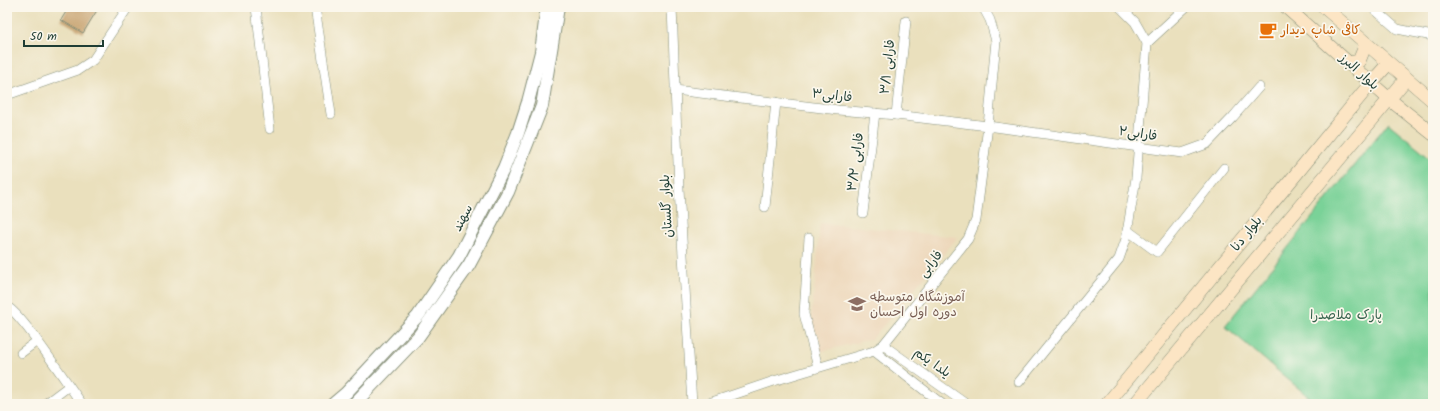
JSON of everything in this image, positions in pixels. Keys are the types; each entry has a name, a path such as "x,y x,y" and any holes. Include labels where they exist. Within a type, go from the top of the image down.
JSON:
{"main road":[{"name":"بلوار البرز","path":"1286,7 1389,99 1433,134"},
{"name":"بلوار البرز","path":"1324,7 1388,64 1433,101"},
{"path":"1349,63 1359,61 1366,44"},
{"name":"بلوار دنا","path":"1107,404 1388,64"},
{"name":"بلوار دنا","path":"1135,404 1406,78"}],"street":[{"path":"7,95 78,70 93,60 128,7"},
{"path":"256,7 270,129"},
{"path":"315,7 331,114"},
{"name":"سهند","path":"333,404 346,393 418,316 459,256 504,168 518,133 541,52 547,7"},
{"name":"سهند","path":"354,404 418,337 469,265 508,192 542,106 558,7"},
{"name":"بلوار گلستان","path":"672,7 679,197 692,404"},
{"name":"فارابی","path":"706,404 818,367 874,351 883,345 968,239 976,220 988,126 996,41 990,20 983,7"},
{"path":"1020,382 1119,259 1126,239 1136,178 1147,43 1135,22 1120,7"},
{"path":"1147,43 1186,7"},
{"path":"1372,7 1397,29 1433,36"},
{"name":"فارابی ۳/۱","path":"896,115 906,21"},
{"name":"فارابی۲","path":"988,126 1182,152 1207,144 1259,87"},
{"name":"فارابی۳","path":"675,90 838,110 988,126"},
{"path":"765,207 776,102"},
{"name":"فارابی ۳/۲","path":"863,213 875,113"},
{"path":"1127,230 1157,252 1224,168"},
{"path":"809,238 804,314 818,367"},
{"path":"7,307 12,308 25,324 82,404"},
{"path":"21,353 37,341"},
{"name":"یلدا یکم","path":"883,345 966,404"},
{"name":"یلدا یکم","path":"874,351 942,404"},
{"path":"45,404 69,386"}],"shaded area":[{"name":"آموزشگاه متوسطه دوره اول احسان","path":"820,223 958,237 872,339 819,352 810,326"}],"green space":[{"name":"پارک ملاصدرا","path":"1388,123 1433,160 1433,404 1317,404 1225,326"}],"building":[{"path":"69,7 99,7 83,33 61,20"}],"place":[{"name":"کافی شاپ دیدار","path":"1268,30"},
{"name":"آموزشگاه متوسطه دوره اول احسان","path":"857,304"}]}
